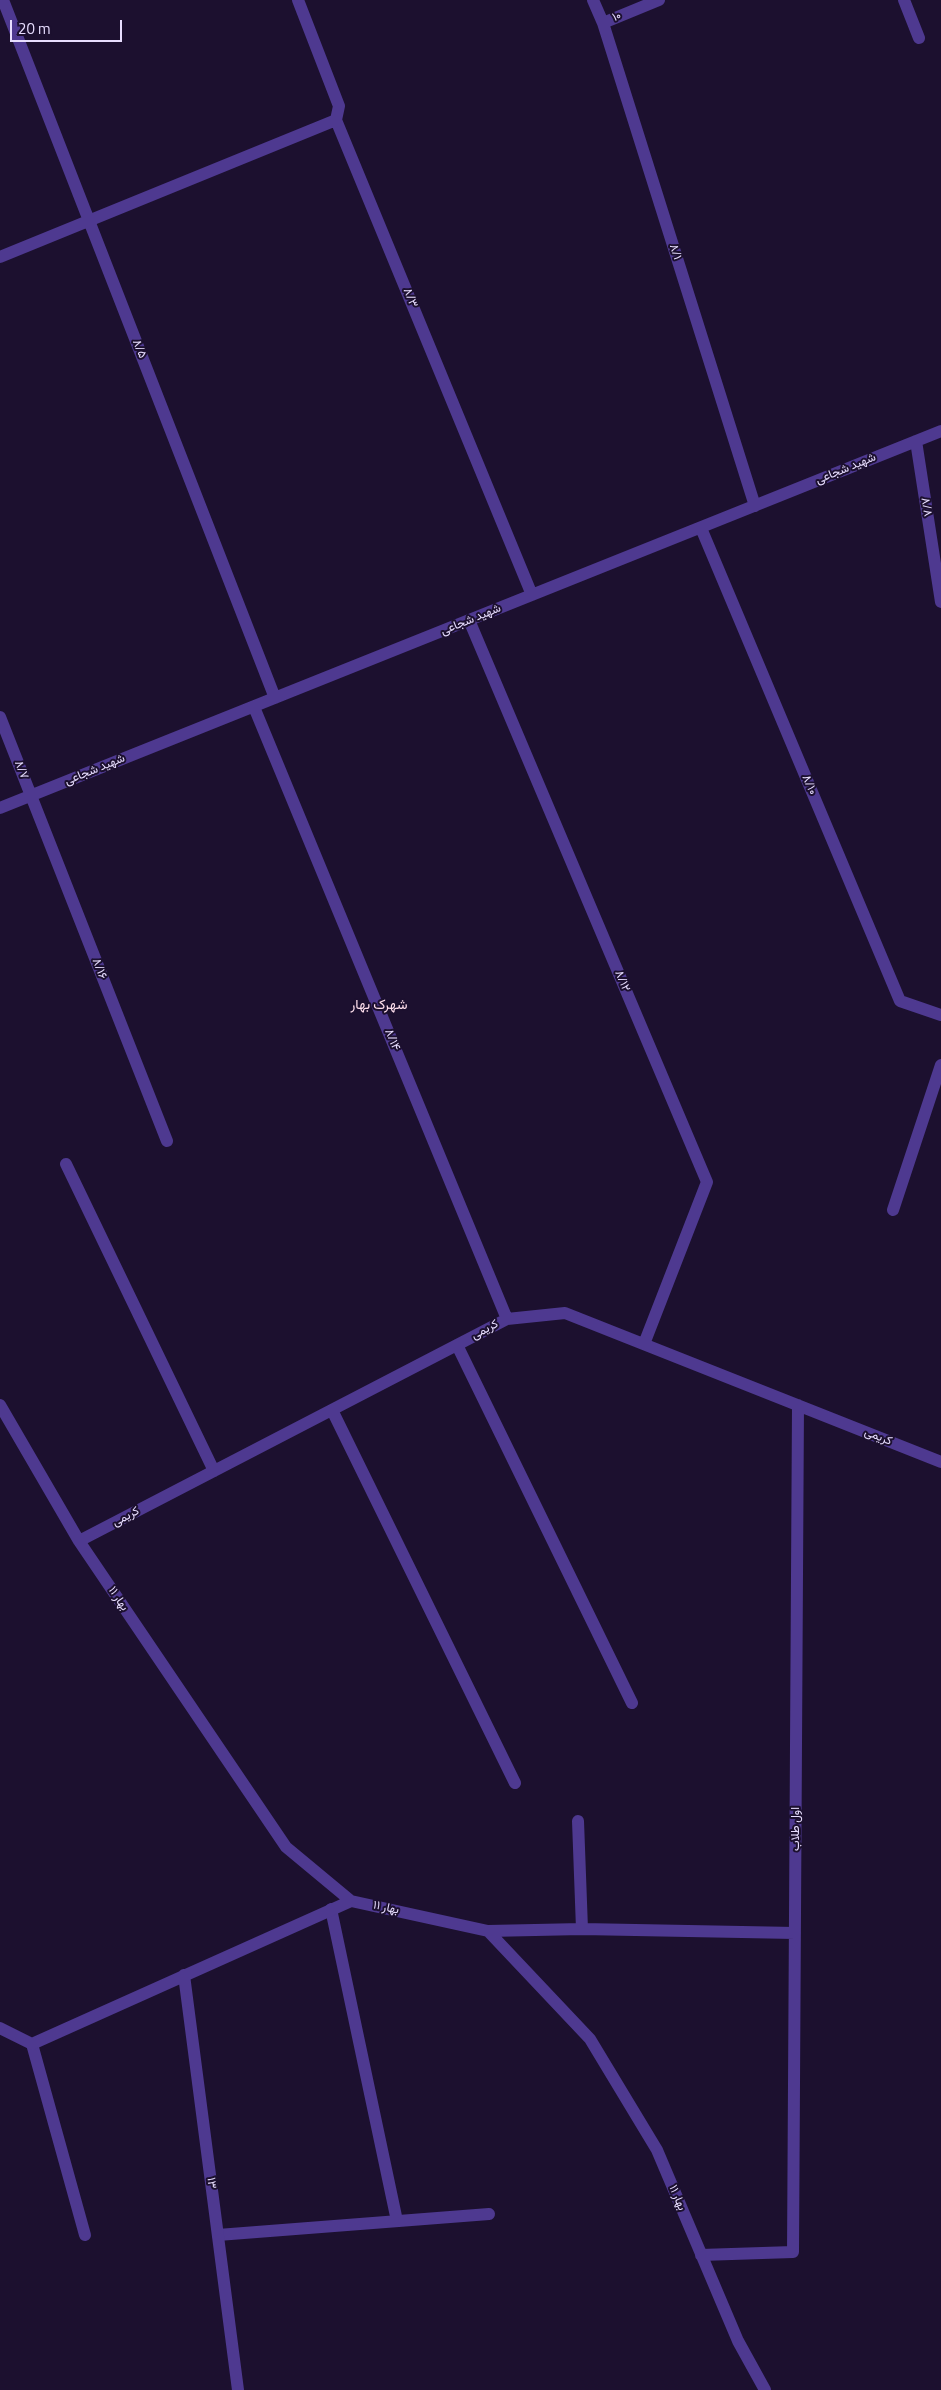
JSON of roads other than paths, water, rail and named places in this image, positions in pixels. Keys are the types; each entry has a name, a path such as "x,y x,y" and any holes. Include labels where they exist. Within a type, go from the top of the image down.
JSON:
{"street":[{"name":"۸/۵","path":"3,0 274,698"},
{"name":"۸/۳","path":"298,0 339,106 336,120 532,595"},
{"name":"۸/۱","path":"593,0 603,23 755,506"},
{"name":"۱۰","path":"603,23 660,0"},
{"path":"904,0 918,38"},
{"path":"0,257 336,120"},
{"name":"شهید شجاعی","path":"0,808 941,431"},
{"name":"۸/۸","path":"916,441 941,602"},
{"name":"۸/۱۰","path":"701,528 900,1001 941,1015"},
{"name":"۸/۱۲","path":"469,620 707,1182 644,1344"},
{"name":"۸/۱۴","path":"254,707 507,1319"},
{"name":"۸/۷","path":"0,717 31,796"},
{"name":"۸/۱۶","path":"31,796 167,1142"},
{"path":"892,1210 941,1065"},
{"path":"66,1164 214,1471"},
{"name":"کریمی","path":"79,1541 507,1319 566,1313 941,1462"},
{"path":"456,1345 632,1704"},
{"name":"بهار ۱۱","path":"0,1405 79,1541 286,1846 351,1900 488,1931 590,2039 657,2150 738,2341 765,2390"},
{"name":"اول طلاب","path":"701,2255 793,2252 798,1405"},
{"path":"332,1410 515,1783"},
{"path":"578,1821 582,1929"},
{"path":"32,2044 351,1900"},
{"path":"331,1909 396,2221"},
{"path":"488,1931 582,1929 795,1933"},
{"name":"۱۳","path":"184,1976 238,2390"},
{"path":"0,2028 32,2044 85,2235"},
{"path":"218,2234 489,2214"}],"district":[{"name":"شهرک بهار","path":"379,1006"}]}
